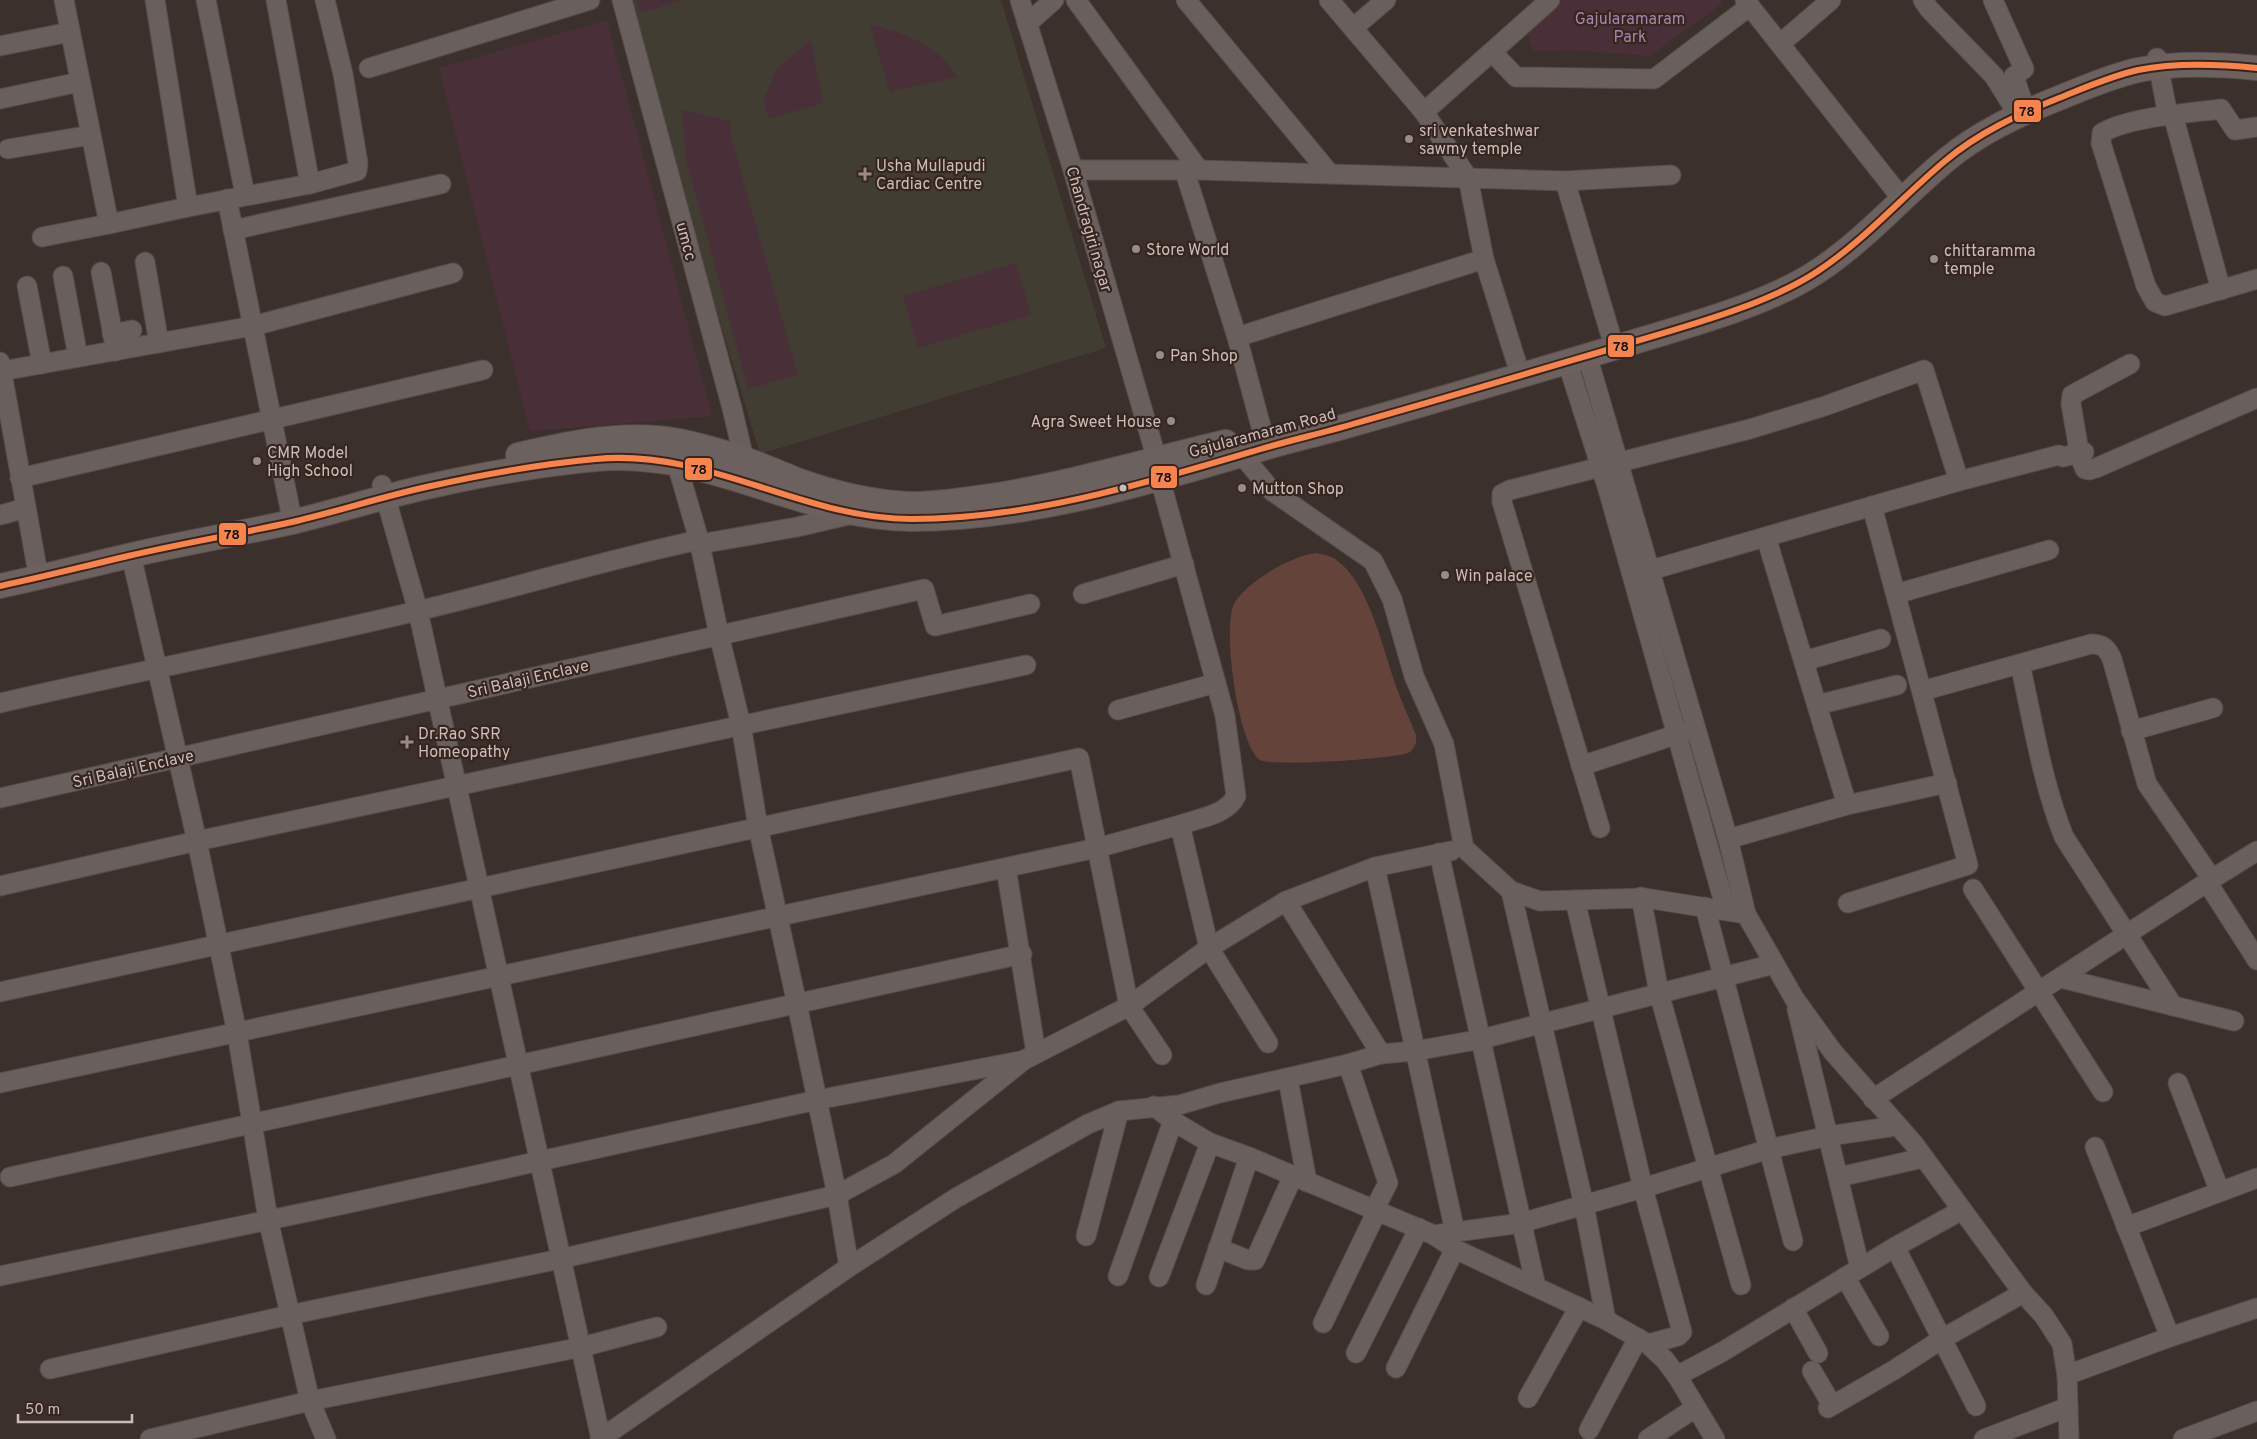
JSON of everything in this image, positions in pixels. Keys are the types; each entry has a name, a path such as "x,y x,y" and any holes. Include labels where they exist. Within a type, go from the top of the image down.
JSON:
{"main road":[{"name":"Gajularamaram Road","path":"0,575 290,509 560,463 634,457 676,461 854,514 906,519 952,518 1012,513 1159,469 1263,434 1516,361 1743,292 1802,265 1852,232 1970,142 2032,108 2157,63 2220,54 2257,57"},
{"name":"Gajularamaram Road","path":"0,586 131,555 291,522 384,492 552,447 612,438 656,438 694,445 744,459 827,490 863,499 909,504 962,501 1242,455 1421,405 1724,313 1799,283 1819,271 1850,247 1899,195 1972,127 2013,93 2137,61 2223,64 2257,68"}],"street":[{"path":"64,0 109,224"},
{"path":"155,0 188,207"},
{"path":"206,0 236,197 233,230 290,509"},
{"path":"276,0 310,184"},
{"path":"42,237 236,197 310,184 357,171 358,163 343,74 324,0"},
{"path":"369,68 590,0"},
{"name":"umcc","path":"622,0 744,459 746,482"},
{"name":"Chandragiri nagar","path":"0,1083 1097,848 1180,825 1226,809 1232,804 1236,796 1225,716 1159,469 1072,170 1020,0"},
{"path":"1026,24 1054,0"},
{"path":"1076,0 1192,170 1263,434"},
{"path":"1186,0 1330,174"},
{"path":"1329,0 1424,112 1468,178 1484,260 1516,361"},
{"path":"1353,28 1386,0"},
{"path":"1424,112 1550,0"},
{"path":"1780,44 1831,0"},
{"path":"1923,0 1929,9 2013,93"},
{"path":"1993,0 2024,69 2014,76 2013,93"},
{"path":"1492,52 1516,77 1654,79 1748,3 1899,195"},
{"path":"0,46 70,32"},
{"path":"2157,63 2170,116 2221,290"},
{"path":"0,100 79,82"},
{"path":"2256,130 2235,130 2221,109 2170,116 2112,128 2102,133 2101,144 2146,286 2155,302 2165,306 2257,279"},
{"path":"8,149 91,135"},
{"path":"1072,170 1192,170 1565,181 1671,175"},
{"path":"1565,181 1610,333"},
{"path":"233,230 441,184"},
{"path":"1237,337 1484,260"},
{"path":"145,262 159,343"},
{"path":"101,272 122,340"},
{"path":"37,568 20,478 8,454 1,367 122,340 159,343 253,326 453,273"},
{"path":"55,355 64,276"},
{"path":"27,286 55,355"},
{"path":"1577,358 1610,465 1676,734 1726,910"},
{"path":"2130,364 2072,395 2071,404 2080,449 2085,468 2089,470 2257,398"},
{"path":"20,478 483,370"},
{"path":"1600,828 1502,502 1502,494 1510,490 1778,420 1825,406 1924,370 1960,481"},
{"path":"1651,570 1960,481 2059,455 2062,451 2080,449"},
{"path":"1242,455 1272,491 1374,561 1392,599 1414,676 1444,744 1464,848 1511,891 1540,901 1641,897 1746,914"},
{"path":"676,461 699,542 718,635 741,725 758,827 837,1195 850,1267"},
{"path":"1610,465 1651,570 1728,839 1746,914 1794,998 1833,1052 1924,1158 2023,1293 2044,1316 2062,1344 2067,1376 2069,1439"},
{"path":"384,492 418,611 560,1259 582,1347 600,1439 850,1267 956,1198 1088,1124 1119,1111 1179,1105 1220,1093 1288,1080 1381,1054 1415,1052 1482,1039 1599,1007 1774,964"},
{"path":"1848,903 1968,865 1872,506"},
{"path":"0,515 26,508"},
{"path":"0,703 418,611 613,560 699,542 797,527 854,514"},
{"path":"1766,536 1847,805"},
{"path":"1896,594 2049,550"},
{"path":"131,555 198,840 237,1033 268,1219 289,1315 310,1401 326,1439"},
{"path":"1083,594 1184,564"},
{"name":"Sri Balaji Enclave","path":"0,798 924,589 935,626 1030,604"},
{"path":"1804,661 1881,639"},
{"path":"1922,691 2091,644 2101,644 2108,650 2112,659 2147,784 2210,880 2257,960"},
{"path":"2020,664 2040,755 2056,817 2064,837 2173,1006"},
{"path":"0,886 198,840 1026,665"},
{"path":"1118,710 1216,683"},
{"path":"1817,704 1897,685"},
{"path":"2131,731 2213,708"},
{"path":"1581,766 1696,728"},
{"path":"0,992 1080,758 1128,1006 1162,1055"},
{"path":"1728,839 1847,805 1946,783"},
{"path":"1180,825 1209,948 1268,1043"},
{"path":"50,1369 289,1315 560,1259 837,1195 894,1164 1030,1057 1128,1006 1209,948 1286,901 1375,867 1464,848"},
{"path":"1873,1099 2062,978 2210,880 2257,852"},
{"path":"1439,853 1536,1287"},
{"path":"1375,867 1455,1240 1396,1368"},
{"path":"1006,868 1022,954 1030,1057"},
{"path":"1973,889 2103,1092"},
{"path":"1511,891 1584,1205 1606,1320"},
{"path":"1641,897 1659,993 1741,1285"},
{"path":"1575,900 1643,1188 1682,1332 1678,1336 1643,1341"},
{"path":"1286,901 1381,1054"},
{"path":"1705,907 1793,1241"},
{"path":"10,1177 1022,954"},
{"path":"2062,978 2234,1021"},
{"path":"1794,998 1839,1177 1853,1272 1879,1336"},
{"path":"0,1276 816,1100 1030,1057"},
{"path":"1323,1323 1388,1183 1348,1064"},
{"path":"1218,1248 1248,1260 1256,1260 1300,1179 1288,1080"},
{"path":"2178,1083 2220,1192"},
{"path":"1154,1106 1173,1121 1210,1143 1249,1157 1426,1232 1455,1240 1536,1287 1606,1320 1643,1341 1665,1360 1677,1376 1714,1439"},
{"path":"1086,1236 1119,1111"},
{"path":"1118,1276 1173,1121"},
{"path":"1455,1240 1643,1188 1769,1149 1829,1136 1896,1126"},
{"path":"1159,1277 1210,1143"},
{"path":"2095,1147 2170,1337"},
{"path":"1206,1285 1249,1157"},
{"path":"1839,1177 1924,1158"},
{"path":"2126,1227 2257,1178"},
{"path":"1677,1376 1722,1352 1895,1247 1962,1210"},
{"path":"1356,1353 1426,1232"},
{"path":"1895,1247 1976,1406"},
{"path":"1812,1372 1830,1406 2023,1293"},
{"path":"1528,1398 1579,1307"},
{"path":"1793,1308 1818,1353"},
{"path":"2067,1376 2170,1337 2257,1308"},
{"path":"150,1439 310,1401 582,1347 657,1327"},
{"path":"1589,1430 1643,1341"},
{"path":"1984,1439 2068,1407"},
{"path":"1648,1439 1695,1408"},
{"path":"2182,1439 2257,1411"}],"shaded area":[{"name":"Usha Mullapudi Cardiac Centre","path":"623,0 1001,0 1106,348 760,454"},
{"path":"1316,553 1332,557 1340,563 1351,574 1368,604 1397,689 1416,735 1415,745 1410,752 1382,757 1286,763 1260,760 1252,750 1245,733 1234,685 1230,636 1234,604 1248,587 1270,571 1282,564"}],"green space":[{"path":"637,0 682,0 641,13"},
{"name":"Gajularamaram Park","path":"1558,0 1720,0 1723,3 1649,56 1571,50 1534,51 1526,32"},
{"path":"607,20 712,416 530,431 439,68"},
{"path":"869,24 895,31 930,48 941,56 957,77 890,92"},
{"path":"811,40 823,103 769,119 763,100 777,69"},
{"path":"682,110 730,121 732,140 798,375 748,389 686,159"},
{"path":"1016,263 1031,315 918,348 903,296"}],"transit line":[{"name":"78","path":"0,586 149,551 292,522 396,494 451,482 534,467 596,459 637,458 677,464 716,473 831,508 871,516 911,519 956,517 1000,513 1088,497 1419,405 1721,315 1773,295 1797,284 1818,271 1852,246 1958,151 1985,133 2044,104 2098,82 2153,67 2198,64 2257,68"}],"place":[{"name":"sri venkateshwar sawmy temple","path":"1409,139"},
{"name":"Usha Mullapudi Cardiac Centre","path":"865,174"},
{"name":"Store World","path":"1136,249"},
{"name":"chittaramma temple","path":"1934,259"},
{"name":"Pan Shop","path":"1160,355"},
{"name":"Agra Sweet House","path":"1171,421"},
{"name":"CMR Model High School","path":"257,461"},
{"name":"Mutton Shop","path":"1242,488"},
{"name":"Win palace","path":"1445,575"},
{"name":"Dr.Rao SRR Homeopathy","path":"407,742"}]}
